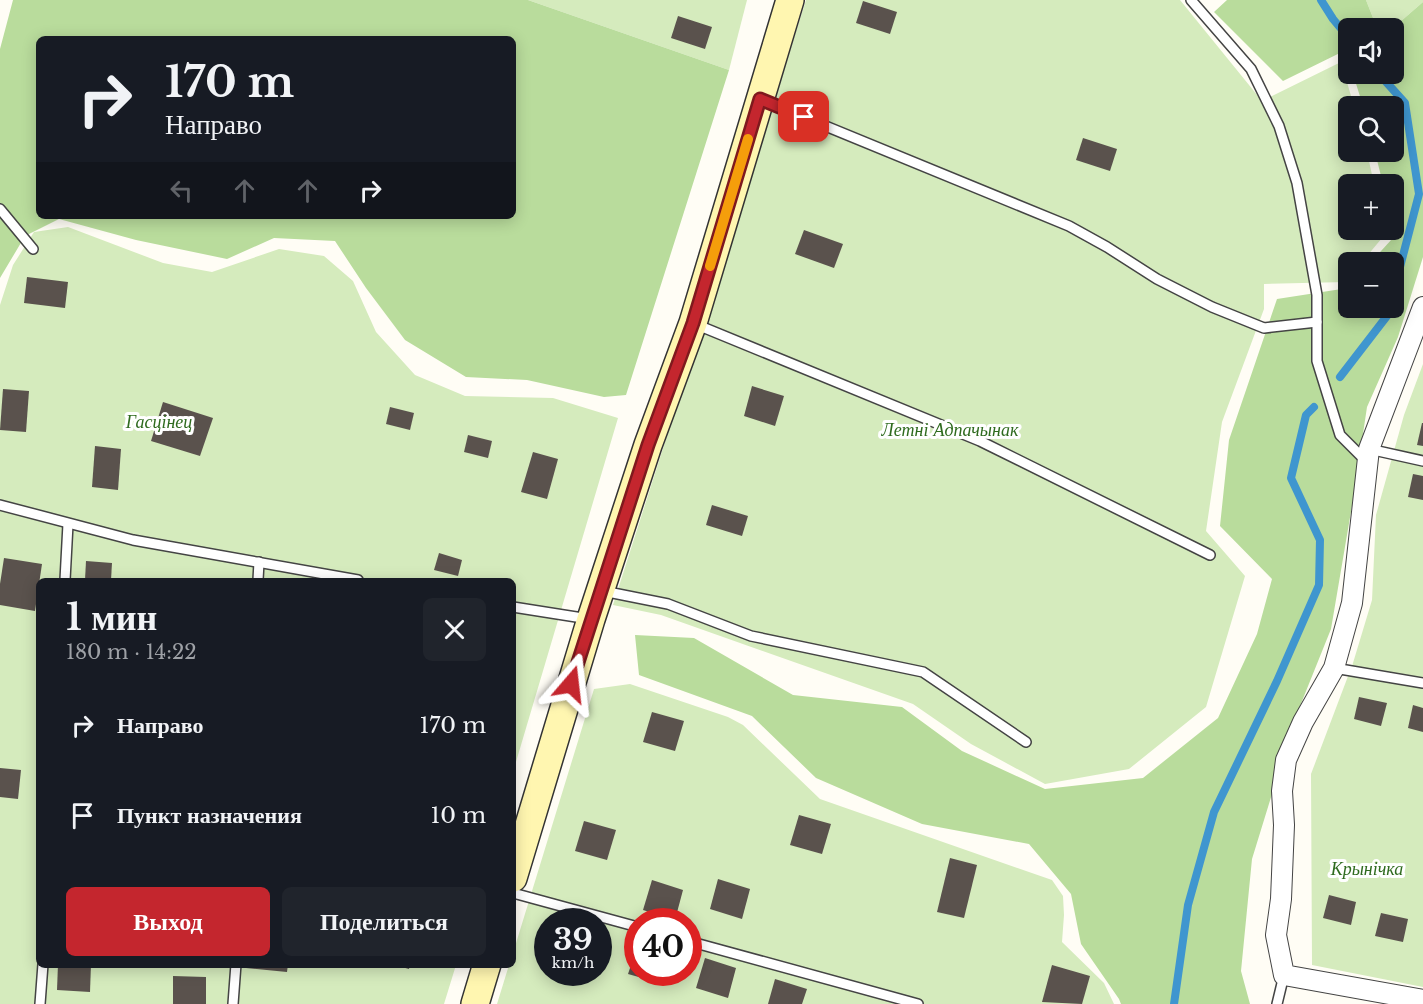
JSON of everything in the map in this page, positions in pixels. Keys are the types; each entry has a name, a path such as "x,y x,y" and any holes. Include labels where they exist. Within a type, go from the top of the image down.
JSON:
{"street":[{"path":"516,868 600,590 648,445 693,323 790,0"},
{"path":"1423,307 1367,455 1360,545 1352,603 1334,668 1286,760 1282,791 1284,825 1281,899 1276,934 1284,975 1423,1000"},
{"path":"475,1004 486,968"}],"lane":[{"path":"1191,0 1251,69 1279,126 1297,183 1317,295 1317,361 1340,435 1367,455 1423,461"},
{"path":"760,99 1069,226 1157,279 1212,307 1264,328 1317,322"},
{"path":"0,209 33,249"},
{"path":"693,323 980,441 1210,555"},
{"path":"0,505 133,540 347,578"},
{"path":"65,578 68,524"},
{"path":"258,578 259,562"},
{"path":"600,590 668,604 751,636 923,672 1026,742"},
{"path":"516,607 591,619"},
{"path":"1334,668 1423,683"},
{"path":"516,894 624,923"},
{"path":"702,945 918,1004"},
{"path":"40,1004 43,968"},
{"path":"233,1004 236,968"},
{"path":"1277,1004 1284,975"}],"green space":[{"path":"13,0 528,0 729,70 626,395 604,397 527,380 466,377 405,340 366,288 335,241 274,238 227,259 136,240 59,219 25,236 0,278 0,49"},
{"path":"528,0 747,0 729,70"},
{"name":"Летні Адпачынак","path":"806,0 1180,0 1262,101 1338,63 1338,84 1348,84 1351,96 1338,96 1338,162 1369,162 1372,174 1338,174 1338,240 1380,240 1370,252 1338,252 1338,282 1264,284 1264,309 1222,422 1206,531 1245,576 1206,707 1129,769 1045,784 971,744 913,704 661,615 613,605"},
{"path":"1227,0 1366,0 1373,18 1338,18 1338,54 1283,81 1214,12"},
{"path":"1366,0 1423,0 1404,18 1373,18"},
{"path":"1423,2 1423,257 1404,318 1404,252 1380,252 1391,240 1404,240 1404,174 1380,174 1378,162 1404,162 1404,96 1360,96 1356,84 1404,84 1404,18"},
{"name":"Гасцінец","path":"68,227 163,263 212,272 279,249 324,256 353,281 376,332 415,375 465,396 553,398 618,418 516,762 516,578 36,578 36,968 455,968 444,1004 0,1004 0,305 13,265 34,232"},
{"path":"1338,290 1338,318 1404,318 1367,407 1331,629 1296,716 1252,859 1241,971 1250,1004 1121,1004 1081,944 1071,894 1029,844 922,824 816,778 752,716 639,675 635,635 694,638 793,695 902,707 962,751 1045,789 1143,778 1218,718 1257,634 1272,579 1220,526 1229,440 1277,299"},
{"name":"Крынічка","path":"1423,364 1423,987 1312,965 1311,774 1353,663 1372,600 1376,515 1404,415"},
{"path":"630,684 728,717 743,725 820,799 1052,880 1063,896 1062,942 1104,983 1114,1004 497,1004 508,968 516,968 516,943 594,689"}],"building":[{"path":"863,1 897,12 890,34 856,23"},
{"path":"678,16 712,27 705,49 671,38"},
{"path":"1083,138 1117,149 1110,171 1076,160"},
{"path":"804,230 843,244 834,268 795,254"},
{"path":"27,277 68,282 65,308 24,303"},
{"path":"752,386 784,396 775,426 744,416"},
{"path":"3,389 29,391 26,432 0,430"},
{"path":"163,402 213,418 200,456 151,441"},
{"path":"390,407 414,413 410,430 386,424"},
{"path":"1423,423 1423,446 1417,445"},
{"path":"468,435 492,441 488,458 464,452"},
{"path":"95,446 121,449 118,490 92,487"},
{"path":"533,452 558,459 547,499 521,492"},
{"path":"1413,474 1423,476 1423,500 1408,497"},
{"path":"712,505 748,516 742,536 706,525"},
{"path":"439,553 462,560 458,576 434,570"},
{"path":"4,558 42,564 40,578 36,578 35,611 0,605"},
{"path":"86,561 112,563 111,578 85,578"},
{"path":"1359,697 1387,703 1381,726 1354,719"},
{"path":"1413,705 1423,708 1423,732 1408,728"},
{"path":"652,712 684,721 675,751 643,742"},
{"path":"0,768 21,770 18,799 0,797"},
{"path":"799,815 831,824 822,854 790,845"},
{"path":"584,821 616,830 607,860 575,851"},
{"path":"950,858 977,865 964,918 937,912"},
{"path":"718,879 750,889 742,919 710,909"},
{"path":"652,880 683,890 678,908 644,908"},
{"path":"1329,895 1356,902 1351,925 1323,918"},
{"path":"1381,913 1408,919 1403,942 1375,936"},
{"path":"705,958 736,968 728,998 696,988 702,986 702,968"},
{"path":"1052,965 1090,976 1082,1004 1042,1002"},
{"path":"58,968 91,968 90,992 57,990"},
{"path":"246,968 288,968 287,972"},
{"path":"173,976 206,977 206,1004 173,1004"},
{"path":"775,979 807,989 802,1004 768,1004"}],"waterway":[{"path":"1321,0 1338,25"},
{"path":"1388,84 1405,103 1419,194 1404,252"},
{"path":"1340,377 1385,318"},
{"path":"1174,1004 1188,905 1214,812 1277,681 1319,585 1320,540 1291,478 1306,415 1314,407"}],"slow traffic":[{"path":"710,266 748,139"}],"route":[{"path":"571,684 648,445 693,323 760,99 804,117"}]}
